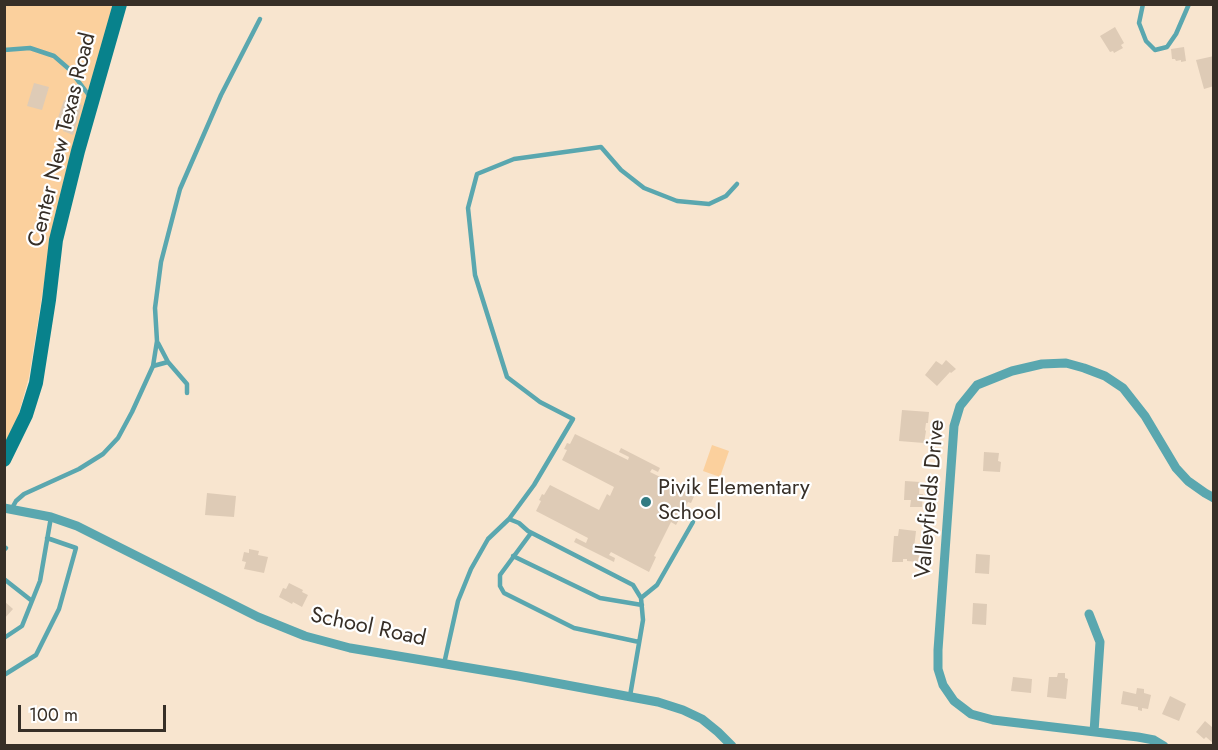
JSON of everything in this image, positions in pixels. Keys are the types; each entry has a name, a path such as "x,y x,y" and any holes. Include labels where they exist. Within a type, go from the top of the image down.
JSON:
{"street":[{"name":"Center New Texas Road","path":"4,460 26,415 36,383 56,240 120,4"},
{"name":"Valleyfields Drive","path":"1164,746 1154,740 1138,737 993,720 971,714 954,702 943,685 938,669 939,650 954,426 960,406 977,385 1012,371 1042,364 1066,363 1084,368 1105,376 1123,388 1145,416 1176,468 1188,481 1214,498"},
{"name":"School Road","path":"8,509 51,517 77,525 258,617 305,636 350,648 658,702 702,719 732,746"},
{"path":"1089,614 1100,642 1094,732"}],"lane":[{"path":"1143,4 1139,23 1146,41 1155,50 1167,47 1176,34 1189,4"},
{"path":"8,509 24,494 79,469 103,454 118,438 153,366 158,341 155,308 161,262 180,189 221,95 260,19"},
{"path":"4,50 30,48 54,56 69,69 93,100"},
{"path":"444,664 458,601 471,569 488,539 509,519 534,485 573,419 540,402 507,377 475,275 468,207 477,174 514,159 601,147 621,171 644,188 677,201 709,204 726,196 737,184"},
{"path":"158,341 168,362 187,384 187,393"},
{"path":"153,366 168,362"},
{"path":"4,638 22,626 32,601 39,581 51,517"},
{"path":"509,519 633,585 641,598 643,620 630,696"},
{"path":"641,598 657,585 693,522"},
{"path":"531,532 500,575 500,586 504,593 574,628 639,642"},
{"path":"4,675 36,655 59,609 76,548 47,538"},
{"path":"513,556 600,598 642,605"},
{"path":"4,579 32,601"}],"shaded area":[{"path":"5,5 113,5 55,215 29,377 19,413 5,448"},
{"path":"712,445 729,451 720,477 703,471"}],"building":[{"path":"1115,27 1124,43 1121,45 1123,48 1114,53 1110,52 1100,36"},
{"path":"1184,47 1186,61 1172,59 1171,49"},
{"path":"1214,56 1214,86 1204,89 1196,60"},
{"path":"34,83 49,87 42,110 27,106"},
{"path":"64,100 82,105 73,135 63,131 66,121 58,118"},
{"path":"946,360 956,369 937,386 925,375 936,361 942,365"},
{"path":"902,410 929,412 924,443 899,441"},
{"name":"Pivik Elementary School","path":"575,434 628,460 629,457 619,452 621,448 660,468 658,472 652,469 650,472 695,494 676,525 671,522 654,556 656,557 649,572 611,552 609,555 615,558 614,562 574,542 576,538 586,543 588,538 536,511 542,494 544,495 550,485 599,510 607,494 610,496 614,487 562,460 567,450 564,449 567,443 570,444"},
{"path":"984,452 999,453 1000,472 983,471"},
{"path":"905,481 920,482 919,494 923,494 922,507 910,507 911,500 904,500"},
{"path":"207,493 236,496 234,517 205,515"},
{"path":"899,529 916,531 914,548 920,549 918,562 903,559 903,562 892,562 894,536 898,536"},
{"path":"249,549 259,551 258,555 268,557 264,573 244,569 246,562 242,561 244,552 249,553"},
{"path":"976,554 990,555 989,574 975,573"},
{"path":"289,583 308,595 302,607 279,597 283,588 286,589"},
{"path":"4,601 13,609 4,619"},
{"path":"973,603 987,604 986,625 972,624"},
{"path":"1058,673 1065,673 1065,678 1068,679 1066,699 1047,697 1049,677 1057,677"},
{"path":"1013,677 1032,679 1031,693 1011,691"},
{"path":"1137,688 1144,689 1144,693 1151,695 1148,709 1142,708 1142,711 1138,710 1138,707 1121,704 1123,691 1136,694"},
{"path":"1170,696 1186,704 1179,721 1162,714"},
{"path":"1205,721 1212,727 1214,725 1214,744 1196,732"}],"place":[{"name":"Pivik Elementary School","path":"646,502"}]}
